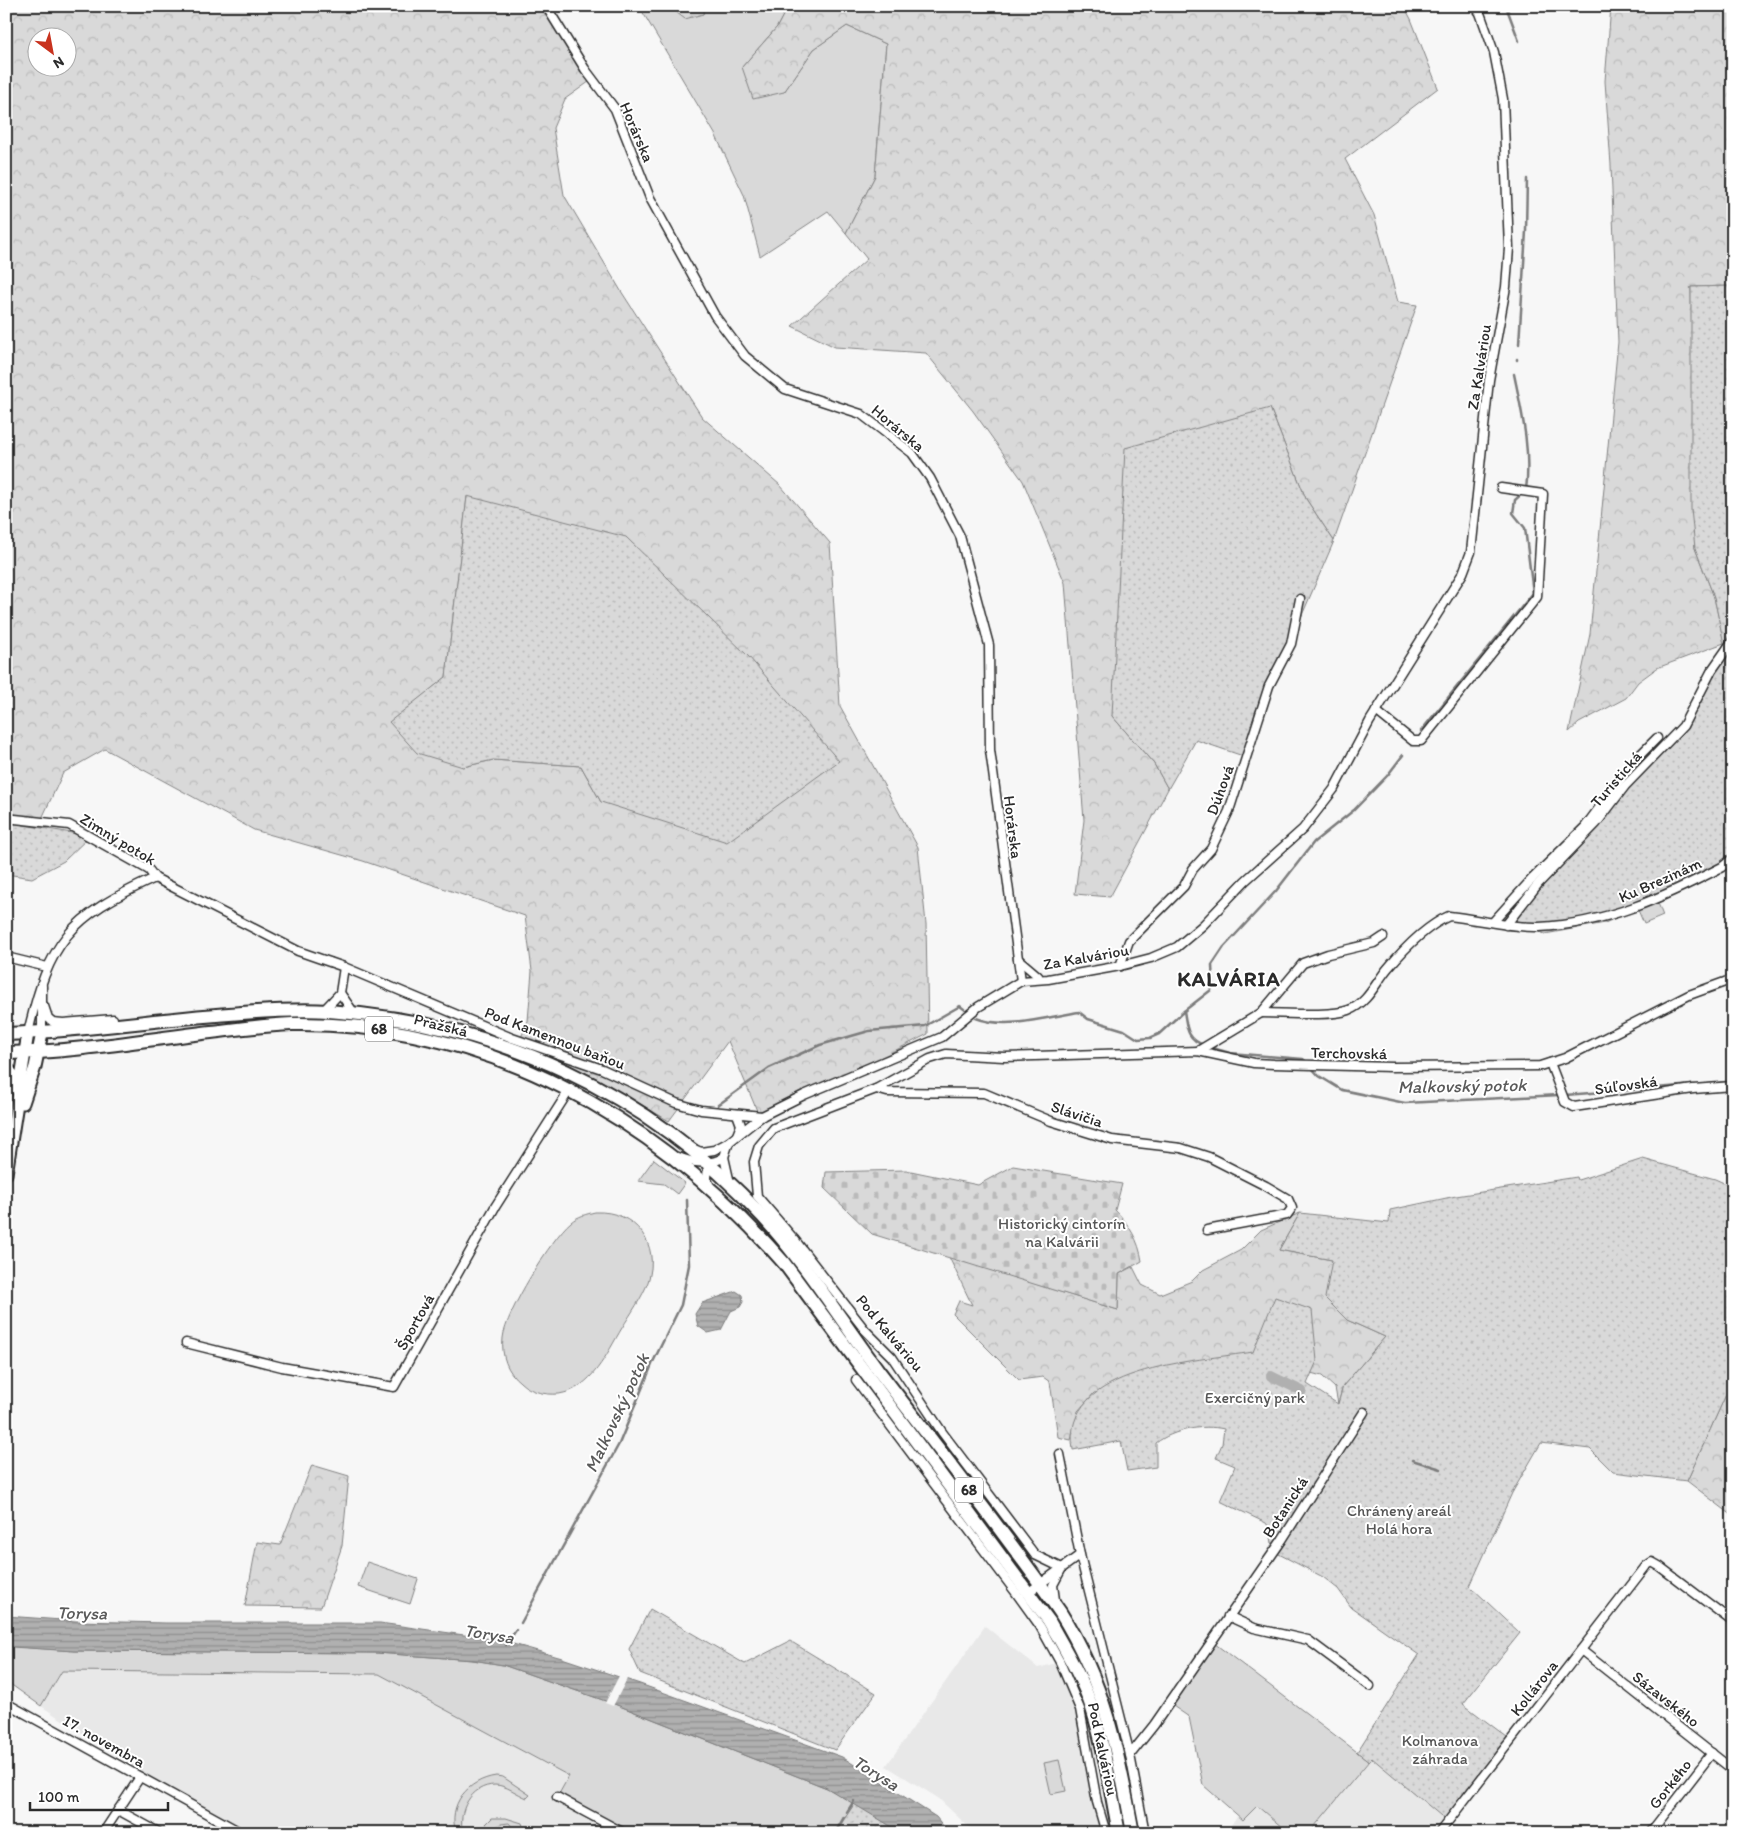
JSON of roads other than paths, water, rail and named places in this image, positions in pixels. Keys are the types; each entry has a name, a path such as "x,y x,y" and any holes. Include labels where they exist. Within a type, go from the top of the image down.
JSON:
{"main road":[{"name":"Pražská","path":"6,1034 42,1033 162,1020 266,1012 324,1010 406,1019 447,1028 539,1058 629,1104 692,1148 708,1162"},
{"name":"Pražská","path":"6,1053 39,1052 290,1024 330,1024 408,1033 509,1061 570,1089 620,1119 667,1151 710,1187"},
{"name":"Pod Kalváriou","path":"708,1162 732,1185 794,1254 876,1367 1060,1612 1079,1642 1097,1684 1115,1744 1133,1833"},
{"name":"Pod Kalváriou","path":"710,1187 753,1228 784,1263 1049,1621 1074,1664 1088,1697 1102,1748 1119,1833"}],"street":[{"name":"Horárska","path":"546,6 585,69 614,108 650,198 715,316 745,356 785,389 861,414 912,453 930,478 960,536 989,644 990,750 1021,981"},
{"name":"Za Kalváriou","path":"714,1150 729,1142 762,1116 804,1094 942,1037 978,1007 1021,981 1048,979 1120,966 1151,958 1177,947 1203,925 1245,881 1303,829 1334,789 1376,711 1463,573 1472,552 1489,380 1506,287 1509,248 1503,99 1494,52 1480,13 1474,6"},
{"path":"1376,711 1413,741 1421,741 1537,597 1543,494 1501,488"},
{"name":"Dúhová","path":"1120,966 1130,941 1184,886 1192,869 1211,849 1229,810 1269,686 1291,644 1300,599"},
{"name":"Turistická","path":"1506,925 1538,884 1596,824 1624,786 1683,726 1712,670 1733,640"},
{"name":"Turistická","path":"1493,922 1533,878 1585,827 1634,761 1657,738"},
{"name":"Zimný potok","path":"6,818 68,825 149,870 155,878"},
{"name":"Ku Brezinám","path":"1262,1014 1348,1011 1364,1000 1388,968 1437,922 1449,916 1506,925 1548,926 1592,920 1630,910 1679,889 1722,867 1733,858"},
{"path":"6,1174 28,1034 47,967 61,941 84,917 120,894 155,878"},
{"name":"Pod Kamennou baňou","path":"155,878 298,951 344,967 512,1038 602,1069 676,1103 700,1110 762,1116"},
{"path":"1200,1048 1262,1014 1297,968 1304,963 1328,954 1374,944 1383,938"},
{"path":"6,957 47,967"},
{"path":"1018,959 1038,976"},
{"path":"324,1010 340,992 344,967"},
{"name":"Terchovská","path":"876,1089 910,1072 930,1059 946,1054 1004,1057 1200,1048 1254,1063 1392,1068 1533,1066 1550,1063 1690,995 1733,978"},
{"path":"13,1138 39,1052 44,1006 42,981"},
{"path":"340,992 354,1013"},
{"name":"Pražská","path":"44,1006 48,1018 57,1023 116,1019 162,1020"},
{"path":"942,1037 946,1054"},
{"path":"35,1067 50,1053 64,1049"},
{"name":"Súľovská","path":"1550,1063 1565,1102 1574,1107 1693,1089 1733,1086"},
{"path":"6,1067 12,1075 18,1095"},
{"name":"Športová","path":"186,1344 282,1367 394,1387 495,1207 570,1089"},
{"name":"Slávičia","path":"774,1128 876,1089 887,1092 984,1093 1051,1121 1112,1140 1181,1148 1209,1157 1288,1199 1292,1208 1287,1215 1207,1230"},
{"path":"736,1136 741,1126 737,1114"},
{"path":"762,1116 774,1128"},
{"name":"Pod Kalváriou","path":"774,1128 759,1146 754,1162 757,1196 794,1239 865,1330 892,1357 942,1432 1035,1556 1062,1568"},
{"path":"729,1142 724,1157 726,1172 732,1185"},
{"path":"692,1148 700,1152 714,1150"},
{"path":"710,1187 707,1179 708,1162 714,1150"},
{"path":"667,1151 688,1161 713,1163 724,1157"},
{"name":"Pod Kalváriou","path":"856,1380 1017,1594 1040,1626 1060,1662 1080,1709 1097,1802 1106,1833"},
{"name":"Botanická","path":"1130,1755 1154,1725 1282,1540 1364,1412"},
{"name":"Pod Kalváriou","path":"1060,1454 1080,1555 1130,1755 1145,1833"},
{"path":"1029,1592 1080,1555"},
{"name":"Kollárova","path":"1439,1833 1646,1566 1652,1562 1659,1566 1733,1622"},
{"path":"1060,1612 1054,1596 1053,1586 1062,1568"},
{"path":"1228,1616 1254,1628 1308,1640 1370,1686"},
{"name":"Sázavského","path":"1581,1650 1733,1770"},
{"name":"17. novembra","path":"6,1703 242,1833"},
{"name":"Gorkého","path":"1650,1833 1712,1753"},
{"path":"103,1833 140,1777"},
{"path":"557,1797 624,1833"},
{"path":"118,1810 160,1833"}],"waterway":[{"path":"1506,6 1519,41"},
{"path":"1519,344 1526,231 1527,179"},
{"path":"1421,731 1533,593 1525,528 1513,513 1515,500 1526,490 1527,475 1527,446 1514,374"},
{"path":"976,1018 1000,1023 1014,1023 1079,1012 1088,1019 1124,1030 1138,1039 1150,1038 1159,1034 1211,990 1213,985 1212,965 1224,947 1276,891 1314,842 1354,810 1387,776 1403,755"},
{"name":"Malkovský potok","path":"718,1105 769,1068 820,1045 869,1031 925,1026 960,1006 964,1009"},
{"name":"Malkovský potok","path":"1184,1011 1188,1032 1194,1039 1204,1045"},
{"name":"Malkovský potok","path":"1209,1047 1230,1053 1303,1059 1307,1062"},
{"name":"Malkovský potok","path":"1310,1066 1319,1076 1342,1090 1405,1103 1559,1095"},
{"name":"Malkovský potok","path":"1702,1085 1733,1081"},
{"name":"Malkovský potok","path":"1565,1095 1694,1085"},
{"name":"Malkovský potok","path":"521,1623 619,1444 653,1362 681,1305 689,1265 687,1200"},
{"path":"1271,1376 1302,1391"},
{"path":"1412,1460 1441,1469"},
{"name":"Malkovský potok","path":"506,1645 516,1630"},
{"path":"847,1812 854,1801"},
{"path":"835,1833 844,1817"}],"district":[{"name":"KALVÁRIA","path":"1229,978"}],"park label":[{"name":"Historický cintorín na Kalvárii","path":"1062,1232"},
{"name":"Exercičný park","path":"1255,1397"},
{"name":"Chránený areál Holá hora","path":"1399,1519"},
{"name":"Kolmanova záhrada","path":"1440,1749"}],"water label":[{"name":"Torysa","path":"82,1613"},
{"name":"Torysa","path":"489,1634"},
{"name":"Torysa","path":"876,1773"}]}
